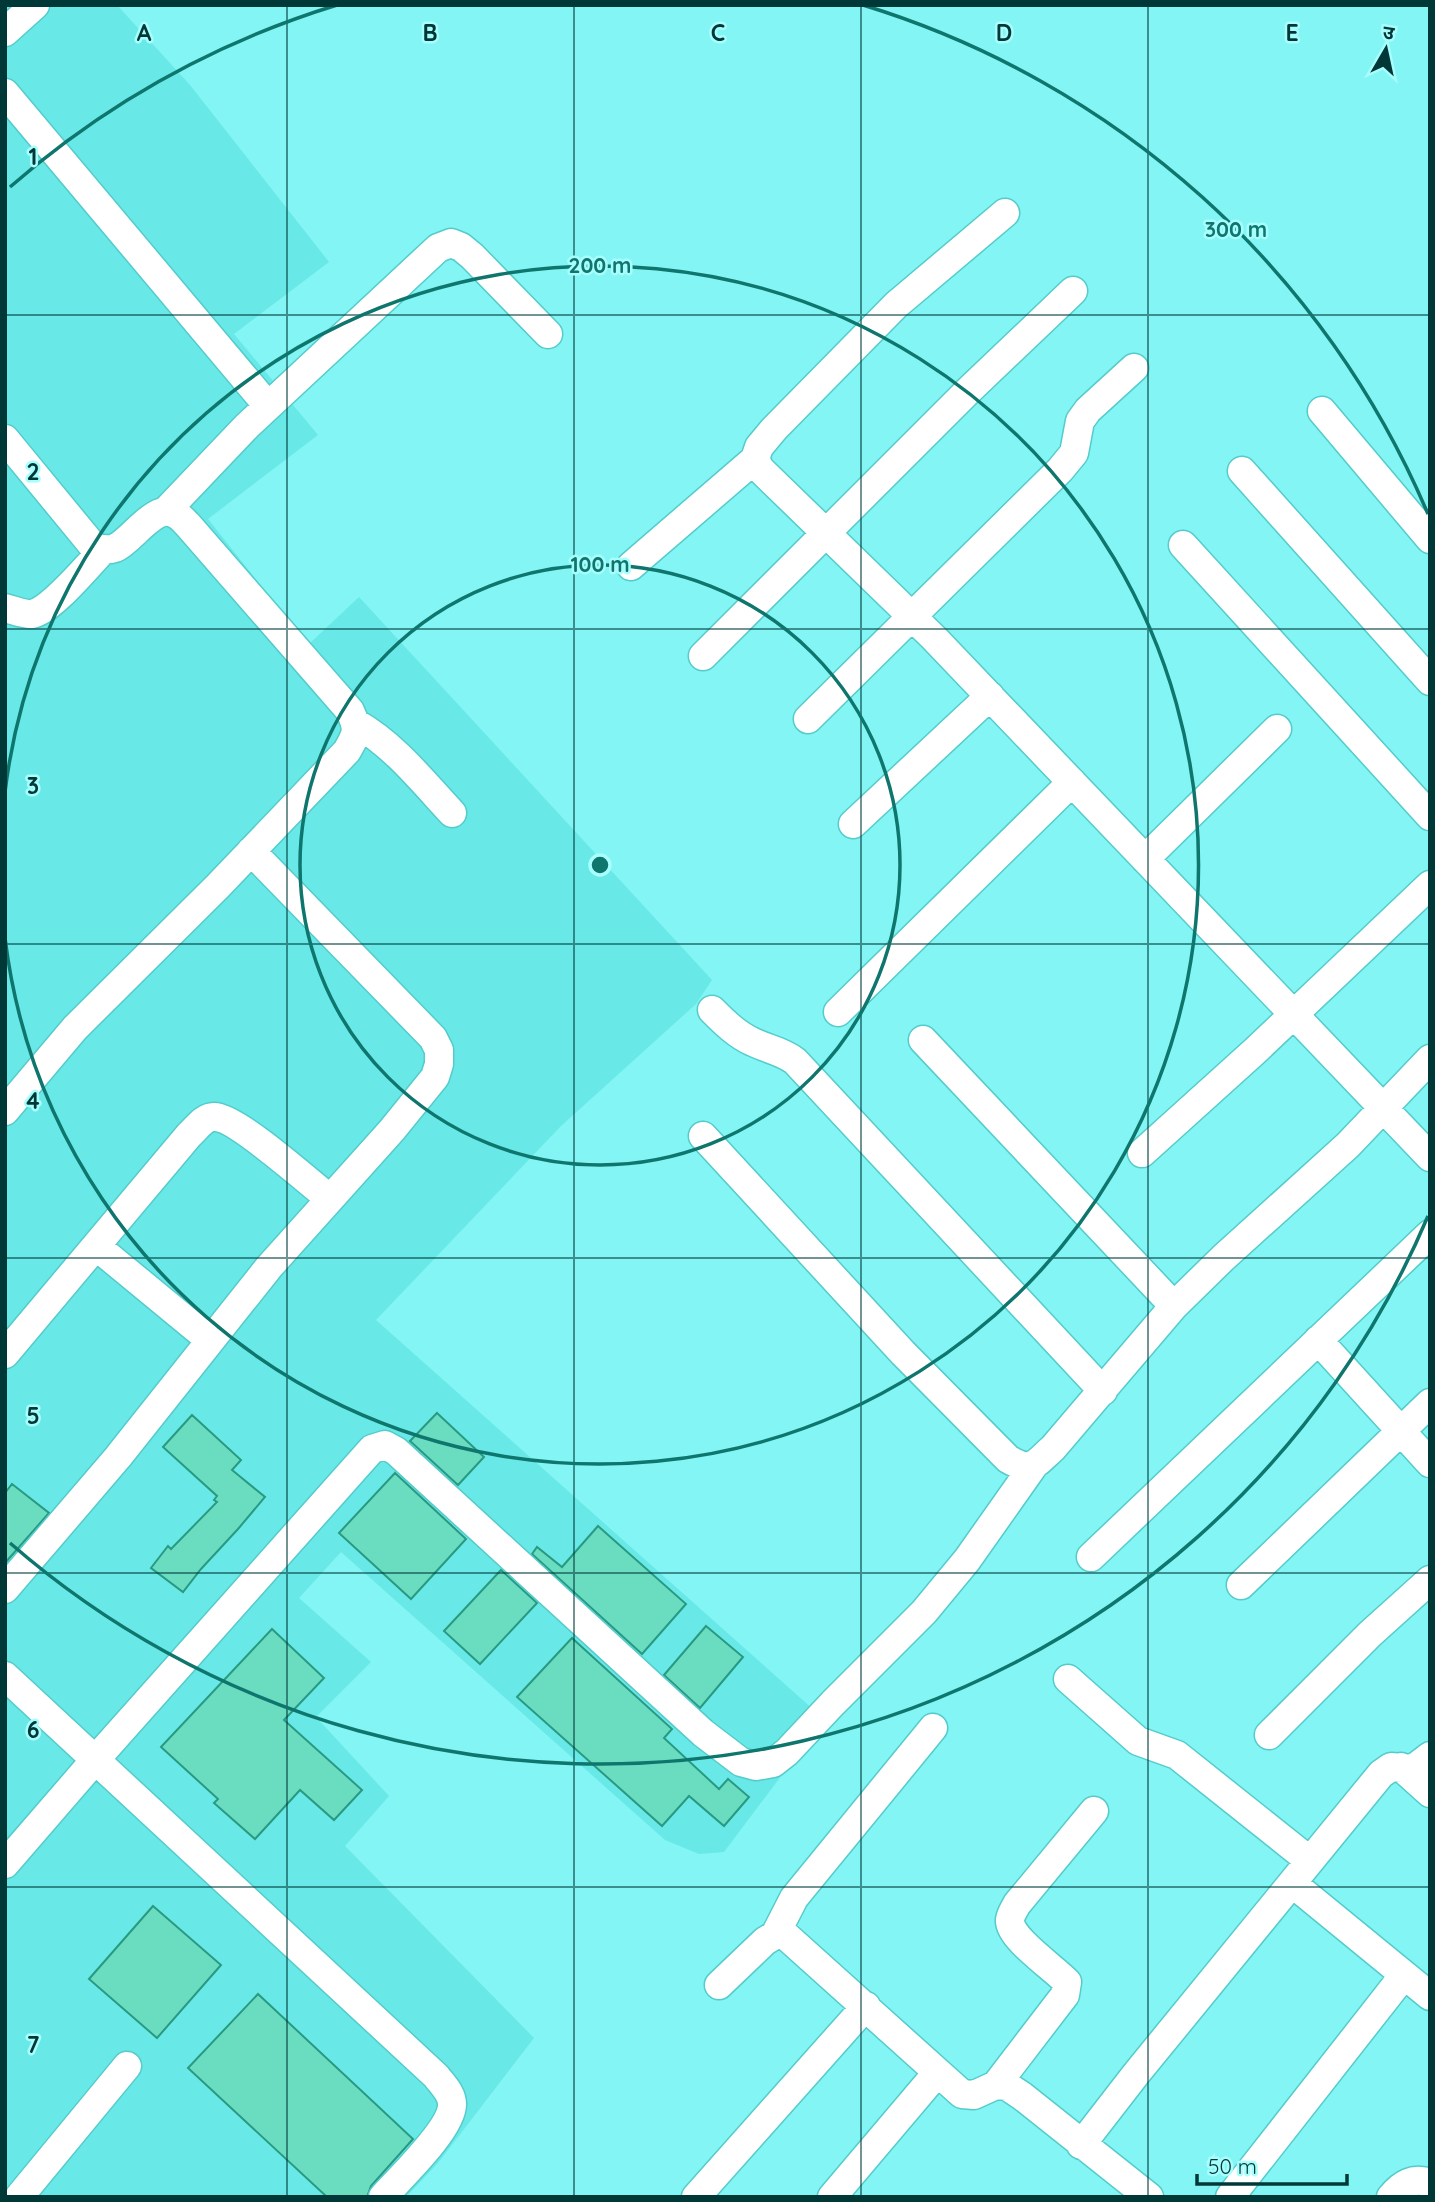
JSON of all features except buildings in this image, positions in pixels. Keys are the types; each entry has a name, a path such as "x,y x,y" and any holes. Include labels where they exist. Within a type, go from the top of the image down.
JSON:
{"street":[{"path":"5,32 35,5"},
{"path":"5,93 268,406"},
{"path":"631,566 755,459 760,447 774,429 896,305 1005,213"},
{"path":"5,439 93,546 103,550 116,548 154,516 166,511 268,406 438,248 451,243 461,247 548,334"},
{"path":"703,656 825,532 1073,290"},
{"path":"808,719 1060,470 1074,453 1080,421 1088,410 1134,368"},
{"path":"1322,411 1430,539"},
{"path":"755,459 760,469 990,696 1420,1148"},
{"path":"1242,471 1430,681"},
{"path":"166,511 175,513 188,525 350,711 357,724 386,745 452,813"},
{"path":"1183,545 1430,816"},
{"path":"5,608 30,615 40,611 58,597 103,550"},
{"path":"853,824 990,696"},
{"path":"9,1100 75,1028 347,751 356,735 357,724"},
{"path":"1145,859 1277,729"},
{"path":"838,1012 1072,782"},
{"path":"5,1589 117,1457 268,1267 392,1130 435,1077 439,1050 433,1038 250,851"},
{"path":"1142,1153 1430,885"},
{"path":"712,1010 750,1041 783,1053 795,1061 1103,1391"},
{"path":"923,1040 1174,1306"},
{"path":"5,1864 372,1449 385,1445 396,1451 703,1733 741,1762 756,1766 773,1763 787,1752 924,1612 967,1560 1034,1465 1053,1448 1174,1306 1348,1145 1430,1059"},
{"path":"5,1354 204,1120 214,1116 228,1121 330,1199"},
{"path":"703,1136 903,1353 1008,1459 1023,1467 1034,1465"},
{"path":"1091,1557 1430,1234"},
{"path":"96,1246 210,1340"},
{"path":"1318,1340 1430,1463"},
{"path":"1241,1585 1430,1403"},
{"path":"1269,1735 1370,1634 1430,1580"},
{"path":"5,1676 449,2091 453,2104 448,2119 433,2142 383,2197"},
{"path":"1068,1679 1138,1741 1177,1755 1310,1861"},
{"path":"775,1935 794,1898 933,1728"},
{"path":"1081,2145 1381,1773 1391,1768 1413,1769 1430,1756"},
{"path":"1401,1767 1430,1793"},
{"path":"719,1985 765,1941 775,1935 785,1935 962,2094 974,2095 996,2085 1065,1995 1067,1982 1012,1930 1010,1919 1017,1904 1094,1811"},
{"path":"1292,1883 1430,1996"},
{"path":"1230,2197 1404,1975"},
{"path":"696,2197 866,2006"},
{"path":"33,2192 127,2066"},
{"path":"832,2197 937,2073"},
{"path":"996,2085 1007,2086 1022,2096 1149,2197"},
{"path":"1391,2197 1399,2187 1411,2181 1430,2183"}],"shaded area":[{"path":"5,5 117,5 190,85 329,262 234,334 318,435 208,519 308,645 359,597 712,980 696,1004 561,1126 376,1320 824,1719 724,1852 699,1854 665,1840 341,1552 299,1598 371,1662 316,1717 389,1796 345,1846 534,2038 438,2163 406,2197 5,2197"}]}
